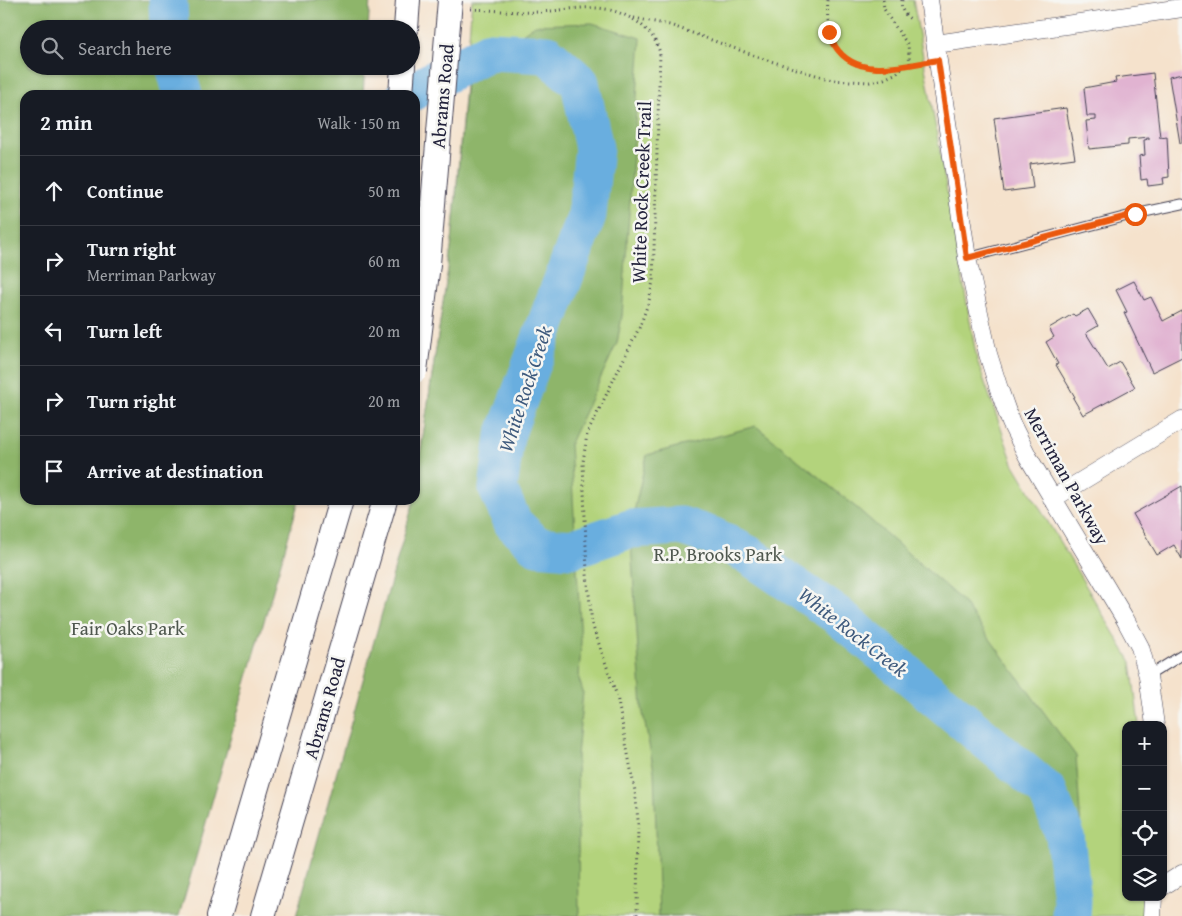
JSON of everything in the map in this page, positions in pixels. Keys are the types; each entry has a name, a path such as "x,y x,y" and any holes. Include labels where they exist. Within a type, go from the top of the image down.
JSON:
{"main road":[{"path":"407,20 408,0"},
{"name":"Abrams Road","path":"420,330 460,4"},
{"path":"401,90 402,75"},
{"path":"220,916 340,505"},
{"name":"Abrams Road","path":"263,916 384,505"}],"street":[{"name":"Merriman Parkway","path":"929,0 967,258 988,354 1011,423 1028,457 1140,647 1148,676 1154,721"},
{"path":"937,52 1182,8"},
{"path":"1052,499 1182,420"},
{"path":"1167,883 1182,874"},
{"path":"1152,916 1153,901"}],"lane":[{"path":"967,258 1135,214 1182,204"},
{"path":"1148,676 1182,655"}],"path":[{"path":"828,0 826,18 835,46 844,56 856,64 871,68 905,66 937,52"},
{"path":"883,0 884,9 908,45 910,65"},
{"name":"White Rock Creek Trail","path":"460,4 541,12 597,5 615,7 633,18 652,34 660,53 652,281 649,301 640,326 586,434 584,462 586,574 592,624 617,696 635,791 638,820 637,916"},
{"path":"633,18 670,25 773,62 832,80 870,82 884,79 897,73 905,66"}],"green space":[{"name":"Fair Oaks Park","path":"0,0 370,0 369,20 20,20 20,75 364,75 363,90 20,90 20,505 298,505 179,916 0,916"},
{"name":"R.P. Brooks Park","path":"472,0 913,0 977,360 1013,463 1131,662 1138,721 1122,721 1122,901 1144,901 1148,916 489,916 413,505 420,505 420,456 452,242"},
{"path":"592,23 641,38 622,316 617,343 570,443 581,641 579,679 583,692 577,756 579,916 296,916 413,505 420,505 420,456 452,242 466,82 491,56 535,25"},
{"path":"756,426 858,509 962,601 1076,756 1086,901 1084,916 659,916 654,771 642,708 630,529 647,455"}],"building":[{"path":"1153,73 1160,137 1167,136 1169,177 1163,178 1164,184 1148,186 1147,179 1141,180 1139,156 1145,155 1144,140 1149,139 1149,137 1128,139 1128,145 1089,149 1086,121 1096,120 1096,116 1087,116 1084,88 1116,82 1115,78"},
{"path":"1182,74 1182,143 1180,143 1169,77"},
{"path":"1066,108 1075,158 1030,164 1033,188 1004,192 994,118"},
{"path":"1134,281 1144,300 1151,297 1163,321 1182,311 1182,357 1152,372 1124,313 1127,312 1116,290"},
{"path":"1088,309 1098,326 1086,333 1108,369 1120,362 1135,387 1083,415 1046,342 1054,337 1049,328 1073,314 1075,316"},
{"path":"1182,486 1182,559 1174,545 1157,555 1133,514"}],"waterway":[{"name":"White Rock Creek","path":"168,0 169,20"},
{"name":"White Rock Creek","path":"415,90 489,51 547,54 580,83 594,148 587,215 505,436 498,489 513,523 537,546 571,549 630,529 681,526 714,537 747,554 837,615 1047,791 1065,835 1072,900 1071,916"},
{"name":"White Rock Creek","path":"177,75 182,90"}],"route":[{"path":"829,32 835,46 844,56 856,64 871,68 893,68 938,60 967,258 1135,214"}]}
